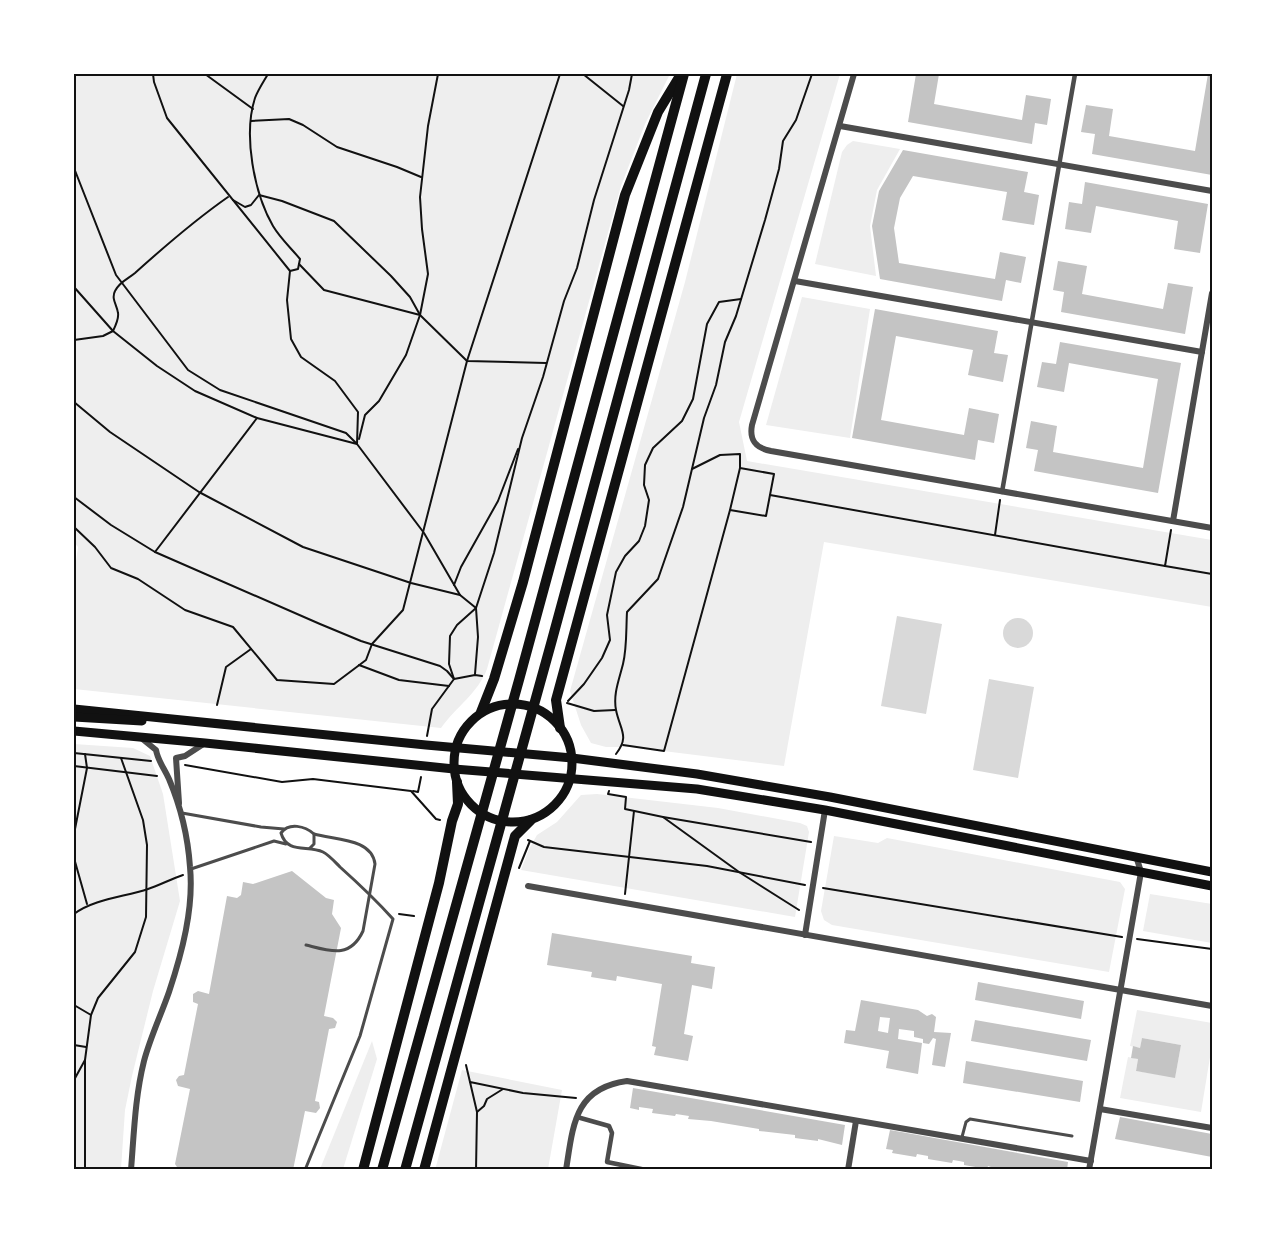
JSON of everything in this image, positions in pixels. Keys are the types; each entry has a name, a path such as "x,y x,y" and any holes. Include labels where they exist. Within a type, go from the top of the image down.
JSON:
{"highway":[{"path":"382,1170 519,680 682,74"},
{"path":"481,712 494,679 523,582 625,195 658,112 682,74"},
{"path":"405,1170 706,74"},
{"path":"560,728 556,700 727,74"},
{"path":"362,1170 440,883 452,821 458,804 457,782"},
{"path":"424,1170 516,836 531,820"}],"main road":[{"path":"504,705 530,707 542,712 560,728 568,742 572,758 570,778 559,800 551,809 531,820 501,821 481,813 467,800 457,782 454,769 456,747 469,723 481,712 504,705"},
{"path":"74,709 572,758 698,774 772,786 1212,872"},
{"path":"74,717 130,721 171,720"},
{"path":"74,731 454,769 697,789 825,810 1212,886"}],"street":[{"path":"854,74 752,425 750,434 754,443 760,449 1212,528"},
{"path":"1002,492 1075,74"},
{"path":"840,126 1212,191"},
{"path":"795,281 1202,352"},
{"path":"1173,521 1212,293"},
{"path":"131,1170 137,1097 145,1059 170,989 182,944 189,908 191,871 187,843 168,778 154,760 156,750 139,737"},
{"path":"179,813 176,758 185,756 205,743"},
{"path":"805,935 825,810"},
{"path":"1089,1170 1141,872 1136,856"},
{"path":"528,886 1212,1006"},
{"path":"566,1170 577,1117 588,1099 612,1083 642,1082 1091,1161"},
{"path":"1100,1109 1212,1128"},
{"path":"577,1117 609,1126 612,1133 607,1162 646,1170"},
{"path":"848,1170 856,1121"}],"lane":[{"path":"179,813 261,827 299,827 314,834 358,843 369,848 374,855 375,864 363,931 358,941 336,952 306,945"},
{"path":"284,828 281,833 286,844"},
{"path":"310,848 314,844 314,834"},
{"path":"191,871 274,841 302,850 310,848 325,853 370,892 393,919 360,1036 305,1170"},
{"path":"962,1139 966,1122 970,1119 1072,1136"}],"path":[{"path":"153,74 167,118 290,272 287,300 291,339 301,357 335,381 358,412 357,444"},
{"path":"206,74 253,109"},
{"path":"268,74 255,98 250,141 259,195 274,227 300,259 298,269 290,272"},
{"path":"357,444 365,415 379,401 394,378 406,355 420,315 428,274 422,229 421,177 438,74"},
{"path":"74,527 95,547 111,568 138,579 184,610 233,627 277,680 334,684 366,660 372,644 403,610 467,361 560,74"},
{"path":"583,74 623,106"},
{"path":"454,585 461,567 498,501 522,438 564,302 577,268 594,200 632,74"},
{"path":"610,763 623,745 623,730 616,710 616,686 624,663 627,612 658,579 683,507 704,418 716,385 725,342 741,299 779,169 783,141 796,120 812,74"},
{"path":"251,121 289,119 345,150 421,177"},
{"path":"74,168 116,275 188,370 220,390 346,433 357,444 424,533 460,595 476,608"},
{"path":"229,197 245,207 251,205 259,195"},
{"path":"259,195 282,201 334,221 404,290 420,315 467,361 546,363"},
{"path":"74,340 103,336 113,331 118,319 114,292 121,282 132,276 164,246 187,231 229,197"},
{"path":"299,264 324,290 420,315"},
{"path":"74,287 113,331 157,366 195,391 257,418 357,444"},
{"path":"566,703 584,684 602,658 610,640 607,615 616,572 625,556 639,541 645,526 649,500 644,485 645,465 653,448 682,421 693,399 707,324 719,302 741,299"},
{"path":"74,402 110,432 199,492 303,547 411,583 460,595"},
{"path":"155,552 257,418"},
{"path":"475,675 478,637 476,608 494,553 522,438"},
{"path":"623,745 664,751 730,510 740,468 740,454 720,455 692,469"},
{"path":"730,510 766,516 774,474 740,468"},
{"path":"995,536 1002,492"},
{"path":"770,495 1212,574"},
{"path":"74,497 111,525 155,552 259,599 372,644 440,666 447,670 454,679"},
{"path":"1165,566 1171,530"},
{"path":"427,735 432,709 454,679 449,664 450,636 457,625 476,608"},
{"path":"217,705 226,667 251,649"},
{"path":"359,665 399,680 450,686"},
{"path":"74,753 154,760 159,777 74,766"},
{"path":"74,834 87,768 85,753"},
{"path":"85,1170 87,1078 85,1060 91,1015 98,998 135,952 146,917 147,845 143,820 120,758"},
{"path":"176,758 188,766 282,782 313,779 418,792 422,776"},
{"path":"609,781 608,794 626,797 625,809 820,844"},
{"path":"411,791 436,819 452,821"},
{"path":"624,903 634,811"},
{"path":"663,817 739,872 797,909 808,912"},
{"path":"516,836 544,847 707,866 813,887 1129,938 1212,949"},
{"path":"74,858 88,905"},
{"path":"74,914 88,905 148,889 191,871"},
{"path":"393,919 399,914 414,916"},
{"path":"74,1005 91,1015"},
{"path":"74,1045 86,1047"},
{"path":"467,1058 465,1065 477,1112 476,1170"},
{"path":"74,1080 85,1060"},
{"path":"470,1082 523,1093 588,1099"},
{"path":"477,1112 487,1100 503,1089"}],"shaded area":[{"path":"74,74 670,74 645,124 621,186 487,669 472,693 441,728 74,689 74,575 78,547 74,542"},
{"path":"737,74 840,74 739,422 747,461 1212,540 1212,607 824,542 784,766 631,747 606,747 591,743 581,725 570,691 685,282"},
{"path":"853,141 900,149 877,190 870,226 876,276 815,264 842,152"},
{"path":"802,297 870,309 850,438 766,425"},
{"path":"897,616 942,624 926,714 881,706"},
{"path":"1018,618 1029,622 1033,633 1029,644 1018,648 1007,644 1003,633 1007,622"},
{"path":"989,679 1034,687 1018,778 973,770"},
{"path":"74,744 133,748 150,756 163,794 180,901 153,991 132,1076 125,1110 121,1169 74,1169"},
{"path":"597,794 718,808 807,826 809,832 795,917 521,870 537,835 557,822 581,795"},
{"path":"834,836 878,843 887,838 1120,882 1125,889 1109,972 832,925 824,920 821,911"},
{"path":"1150,894 1212,904 1212,943 1143,931"},
{"path":"1137,1010 1212,1023 1212,1045 1201,1112 1120,1098 1128,1057 1138,1059 1136,1071 1175,1077 1181,1045 1142,1038 1140,1048 1130,1046"},
{"path":"372,1041 377,1059 343,1169 320,1169"},
{"path":"462,1070 562,1090 548,1169 435,1170"}],"building":[{"path":"916,74 939,74 934,104 1022,120 1026,95 1051,99 1047,125 1035,123 1032,144 908,122"},
{"path":"1208,74 1212,74 1212,175 1092,154 1095,134 1081,132 1086,105 1113,109 1109,136 1195,151"},
{"path":"903,150 1028,172 1024,192 1039,195 1034,225 1002,220 1007,192 913,176 900,198 894,228 899,263 995,279 1000,252 1026,257 1021,283 1006,280 1002,301 880,279 872,226 879,191"},
{"path":"1085,182 1208,204 1200,253 1174,249 1178,221 1096,206 1091,233 1065,229 1069,202 1082,204"},
{"path":"1058,261 1087,266 1082,294 1163,309 1168,283 1193,287 1185,334 1061,312 1064,292 1053,290"},
{"path":"875,309 998,331 994,353 1008,355 1003,382 968,375 973,350 896,336 881,420 964,435 969,408 999,414 994,443 978,440 975,460 852,438"},
{"path":"1060,342 1181,363 1158,493 1034,471 1038,450 1026,448 1031,421 1057,426 1053,452 1143,468 1158,379 1069,363 1064,392 1037,387 1042,362 1056,364"},
{"path":"292,871 326,898 334,900 332,914 341,928 324,1016 333,1018 337,1022 335,1028 329,1029 315,1101 319,1102 320,1108 316,1113 305,1111 293,1170 179,1170 175,1164 190,1089 178,1086 176,1080 179,1076 184,1075 198,1004 193,1002 193,994 198,991 209,994 227,896 237,898 241,895 243,882 253,884"},
{"path":"552,933 692,956 691,963 715,967 712,989 692,985 684,1034 693,1036 688,1061 654,1055 656,1047 652,1046 662,984 617,976 616,981 591,977 592,972 547,965"},
{"path":"978,982 1084,1001 1081,1019 975,1000"},
{"path":"861,1000 918,1010 927,1016 932,1014 936,1017 934,1032 951,1033 945,1067 932,1065 936,1039 933,1038 929,1044 923,1043 923,1039 914,1037 914,1031 899,1029 898,1039 922,1043 918,1074 886,1068 889,1051 844,1043 846,1030 855,1031","holes":["880,1017 890,1018 888,1033 878,1031"]},
{"path":"975,1020 1091,1040 1087,1061 971,1041"},
{"path":"1142,1038 1181,1045 1175,1078 1136,1071 1138,1059 1131,1058 1133,1046 1140,1048"},
{"path":"966,1061 1083,1081 1080,1102 963,1083"},
{"path":"633,1088 845,1125 842,1145 818,1139 818,1141 795,1138 795,1135 688,1119 689,1116 652,1113 653,1109 630,1108"},
{"path":"1120,1117 1212,1134 1212,1157 1115,1139"},
{"path":"890,1130 1068,1162 1067,1170 1000,1170 988,1166 987,1169 964,1165 964,1162 959,1161 953,1160 952,1163 928,1159 928,1156 917,1154 916,1157 892,1153 893,1150 886,1149"}]}
